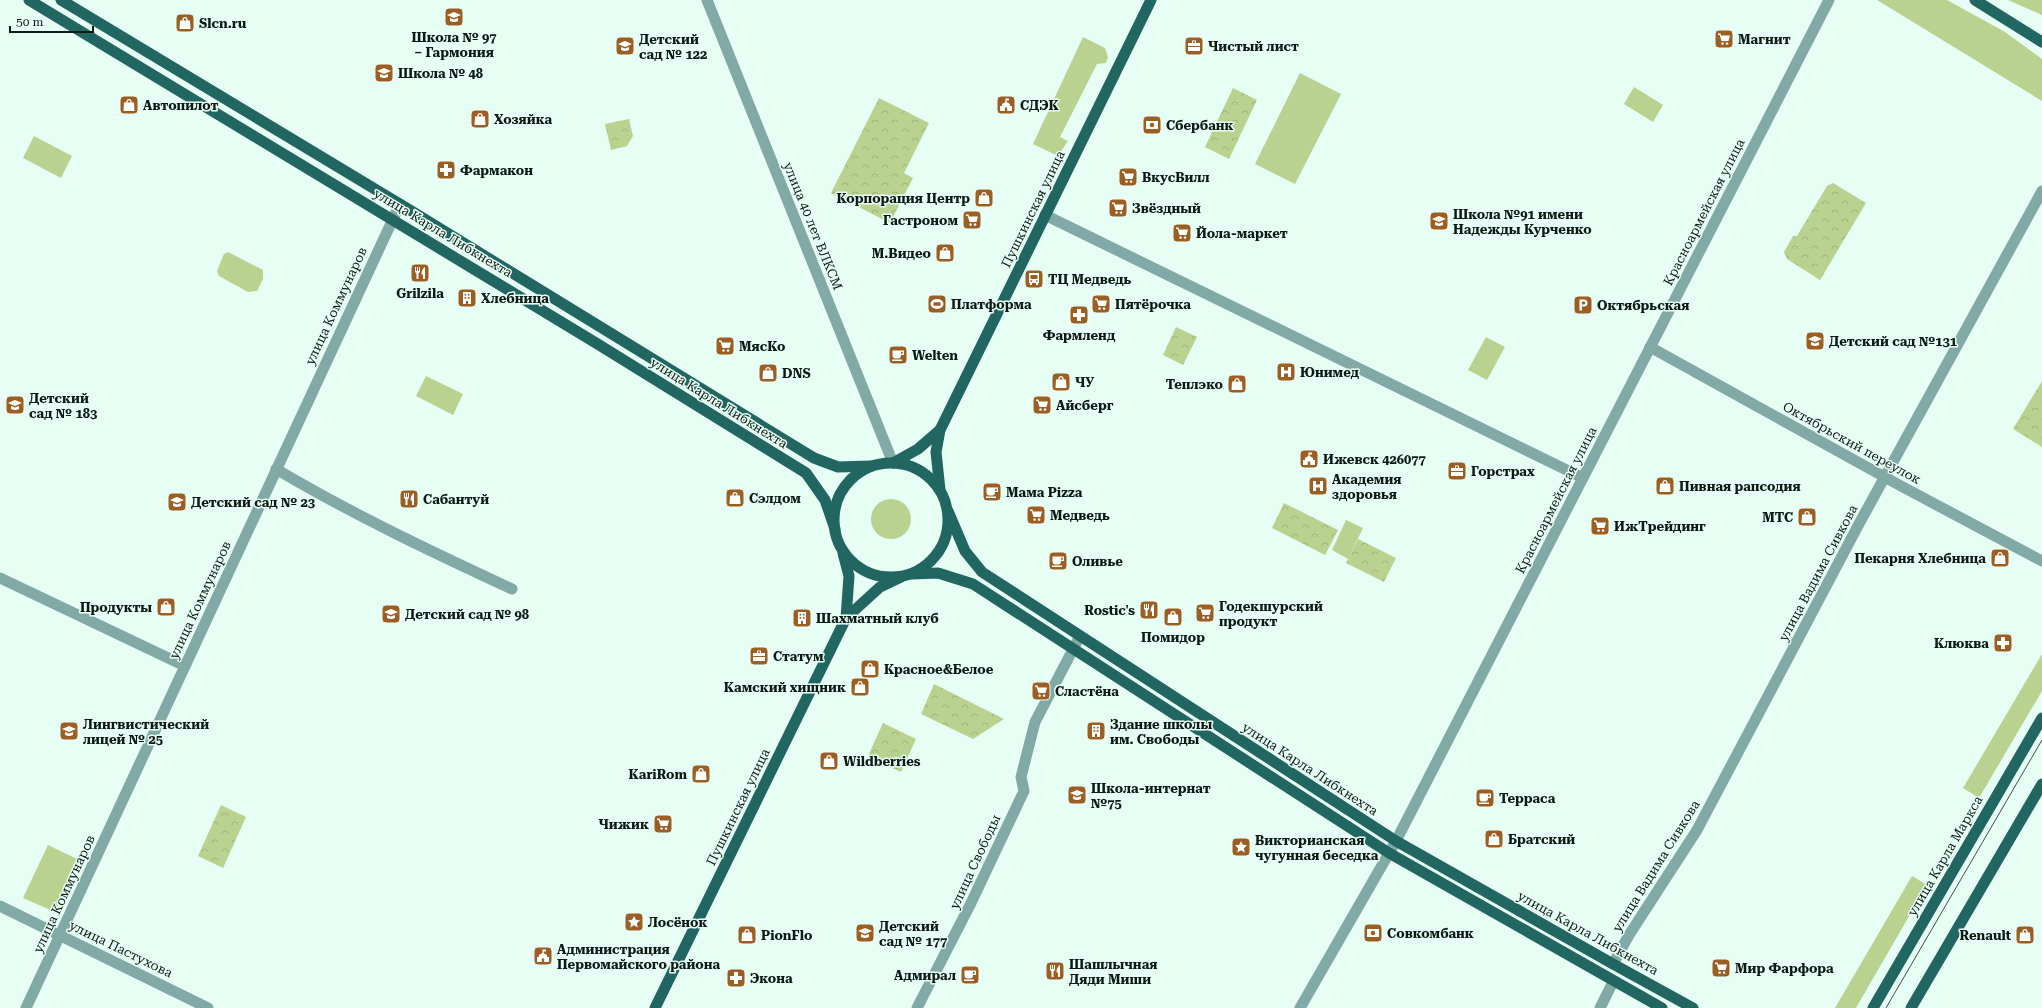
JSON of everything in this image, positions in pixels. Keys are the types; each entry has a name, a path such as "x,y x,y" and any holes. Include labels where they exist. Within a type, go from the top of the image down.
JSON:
{"main road":[{"name":"улица Карла Либкнехта","path":"29,0 675,391 806,474 825,500 835,529"},
{"name":"улица Карла Либкнехта","path":"61,0 400,204 814,458 838,467 871,466"},
{"name":"Пушкинская улица","path":"940,490 936,452 940,430 1151,0"},
{"path":"1975,0 2042,42"},
{"name":"Пушкинская улица","path":"893,463 918,449 940,430"},
{"path":"906,575 926,565 938,554 947,533 948,511 940,490 933,481 920,470 904,464 893,463 871,466 861,471 845,487 835,507 835,529 843,550 858,567 884,577 938,573 973,584 1389,853 1662,1008"},
{"name":"улица Карла Либкнехта","path":"948,511 966,551 982,572 1396,841 1693,1008"},
{"name":"Пушкинская улица","path":"843,550 848,576 846,618"},
{"name":"Пушкинская улица","path":"655,1008 846,618 880,587 906,575"},
{"name":"улица Карла Маркса","path":"1873,1008 2042,718"},
{"path":"1910,1008 2042,784"}],"street":[{"name":"улица 40 лет ВЛКСМ","path":"707,0 893,463"},
{"name":"Красноармейская улица","path":"1300,1008 1396,841 1828,0"},
{"name":"улица Вадима Сивкова","path":"1613,964 1629,935 1698,830 1885,477 2042,191"},
{"name":"улица Коммунаров","path":"26,1008 400,204"},
{"path":"1045,215 1583,478"},
{"name":"Октябрьский переулок","path":"1650,347 1885,477 2042,561"},
{"path":"276,469 340,505 512,589"},
{"path":"0,578 185,666"},
{"name":"улица Свободы","path":"917,1008 971,903 1024,791 1020,777 1036,722 1080,636"},
{"name":"улица Пастухова","path":"0,906 208,1008"},
{"path":"1600,1008 1614,982"}],"green space":[{"path":"1877,0 1947,0 2005,32 2042,59 2042,101"},
{"path":"2008,0 2042,0 2042,15"},
{"path":"1083,37 1105,48 1108,57 1106,63 1097,64 1060,137 1068,141 1058,156 1033,144"},
{"path":"1300,73 1341,94 1295,184 1255,164"},
{"path":"1634,87 1663,105 1653,122 1624,104"},
{"path":"1233,88 1257,100 1229,159 1205,147"},
{"path":"879,98 929,123 904,173 913,178 890,223 831,193"},
{"path":"629,119 633,136 627,146 611,150 605,124"},
{"path":"34,136 72,156 61,178 23,158"},
{"path":"1833,183 1866,203 1820,280 1787,259 1784,252 1793,236 1797,236 1827,186"},
{"path":"228,252 263,270 263,279 257,291 248,292 219,276 217,271 224,254"},
{"path":"1176,327 1197,337 1183,365 1163,355"},
{"path":"1486,337 1505,347 1487,380 1468,370"},
{"path":"426,376 463,394 453,415 416,396"},
{"path":"2042,381 2042,447 2013,429"},
{"path":"891,499 905,505 911,519 905,533 891,539 877,533 871,519 877,505"},
{"path":"1284,503 1338,530 1325,555 1272,528"},
{"path":"1346,520 1363,528 1348,559 1332,550"},
{"path":"1358,539 1396,558 1384,582 1346,563"},
{"path":"2042,654 2042,691 1979,798 1963,788"},
{"path":"934,684 1004,719 973,739 921,714"},
{"path":"883,723 916,739 901,772 868,756"},
{"path":"221,805 246,817 223,868 198,856"},
{"path":"48,845 79,860 55,912 23,898"},
{"path":"1912,876 1927,885 1856,1008 1835,1008"}],"tram line":[{"path":"1886,1008 2042,740"}],"place":[{"name":"Школа № 97 – Гармония","path":"454,17"},
{"name":"Slcn.ru","path":"185,23"},
{"name":"Магнит","path":"1724,39"},
{"name":"Детский сад № 122","path":"625,46"},
{"name":"Чистый лист","path":"1194,46"},
{"name":"Школа № 48","path":"384,73"},
{"name":"Автопилот","path":"129,105"},
{"name":"СДЭК","path":"1006,105"},
{"name":"Хозяйка","path":"480,119"},
{"name":"Сбербанк","path":"1152,125"},
{"name":"Фармакон","path":"446,170"},
{"name":"ВкусВилл","path":"1128,177"},
{"name":"Корпорация Центр","path":"984,198"},
{"name":"Звёздный","path":"1118,208"},
{"name":"Гастроном","path":"972,220"},
{"name":"Школа №91 имени Надежды Курченко","path":"1439,221"},
{"name":"Йола-маркет","path":"1182,233"},
{"name":"М.Видео","path":"945,253"},
{"name":"Grilzila","path":"420,273"},
{"name":"ТЦ Медведь","path":"1034,279"},
{"name":"Хлебница","path":"467,298"},
{"name":"Платформа","path":"937,304"},
{"name":"Пятёрочка","path":"1101,304"},
{"name":"Октябрьская","path":"1583,305"},
{"name":"Фармленд","path":"1079,315"},
{"name":"Детский сад №131","path":"1815,341"},
{"name":"МясКо","path":"725,346"},
{"name":"Welten","path":"898,355"},
{"name":"Юнимед","path":"1286,372"},
{"name":"DNS","path":"768,373"},
{"name":"ЧУ","path":"1061,382"},
{"name":"Теплэко","path":"1237,384"},
{"name":"Детский сад № 183","path":"15,405"},
{"name":"Айсберг","path":"1042,405"},
{"name":"Ижевск 426077","path":"1309,459"},
{"name":"Горстрах","path":"1457,471"},
{"name":"Академия здоровья","path":"1318,486"},
{"name":"Пивная рапсодия","path":"1665,486"},
{"name":"Мама Pizza","path":"992,492"},
{"name":"Сэлдом","path":"735,498"},
{"name":"Сабантуй","path":"409,499"},
{"name":"Детский сад № 23","path":"177,502"},
{"name":"Медведь","path":"1036,515"},
{"name":"МТС","path":"1807,517"},
{"name":"ИжТрейдинг","path":"1600,526"},
{"name":"Пекарня Хлебница","path":"2000,558"},
{"name":"Оливье","path":"1058,561"},
{"name":"Продукты","path":"166,607"},
{"name":"Rostic's","path":"1149,610"},
{"name":"Годекшурский продукт","path":"1205,613"},
{"name":"Детский сад № 98","path":"391,614"},
{"name":"Помидор","path":"1173,617"},
{"name":"Шахматный клуб","path":"802,618"},
{"name":"Клюква","path":"2003,643"},
{"name":"Статум","path":"759,656"},
{"name":"Красное&Белое","path":"870,669"},
{"name":"Камский хищник","path":"860,687"},
{"name":"Сластёна","path":"1041,691"},
{"name":"Лингвистический лицей № 25","path":"69,731"},
{"name":"Здание школы им. Свободы","path":"1096,731"},
{"name":"Wildberries","path":"829,761"},
{"name":"KariRom","path":"701,774"},
{"name":"Школа-интернат №75","path":"1077,795"},
{"name":"Терраса","path":"1485,798"},
{"name":"Чижик","path":"663,824"},
{"name":"Братский","path":"1494,839"},
{"name":"Викторианская чугунная беседка","path":"1241,847"},
{"name":"Лосёнок","path":"634,922"},
{"name":"Детский сад № 177","path":"865,933"},
{"name":"Совкомбанк","path":"1373,933"},
{"name":"PionFlo","path":"747,935"},
{"name":"Renault","path":"2025,935"},
{"name":"Администрация Первомайского района","path":"543,956"},
{"name":"Мир Фарфора","path":"1721,968"},
{"name":"Шашлычная Дяди Миши","path":"1055,971"},
{"name":"Адмирал","path":"970,975"},
{"name":"Экона","path":"736,978"}]}
